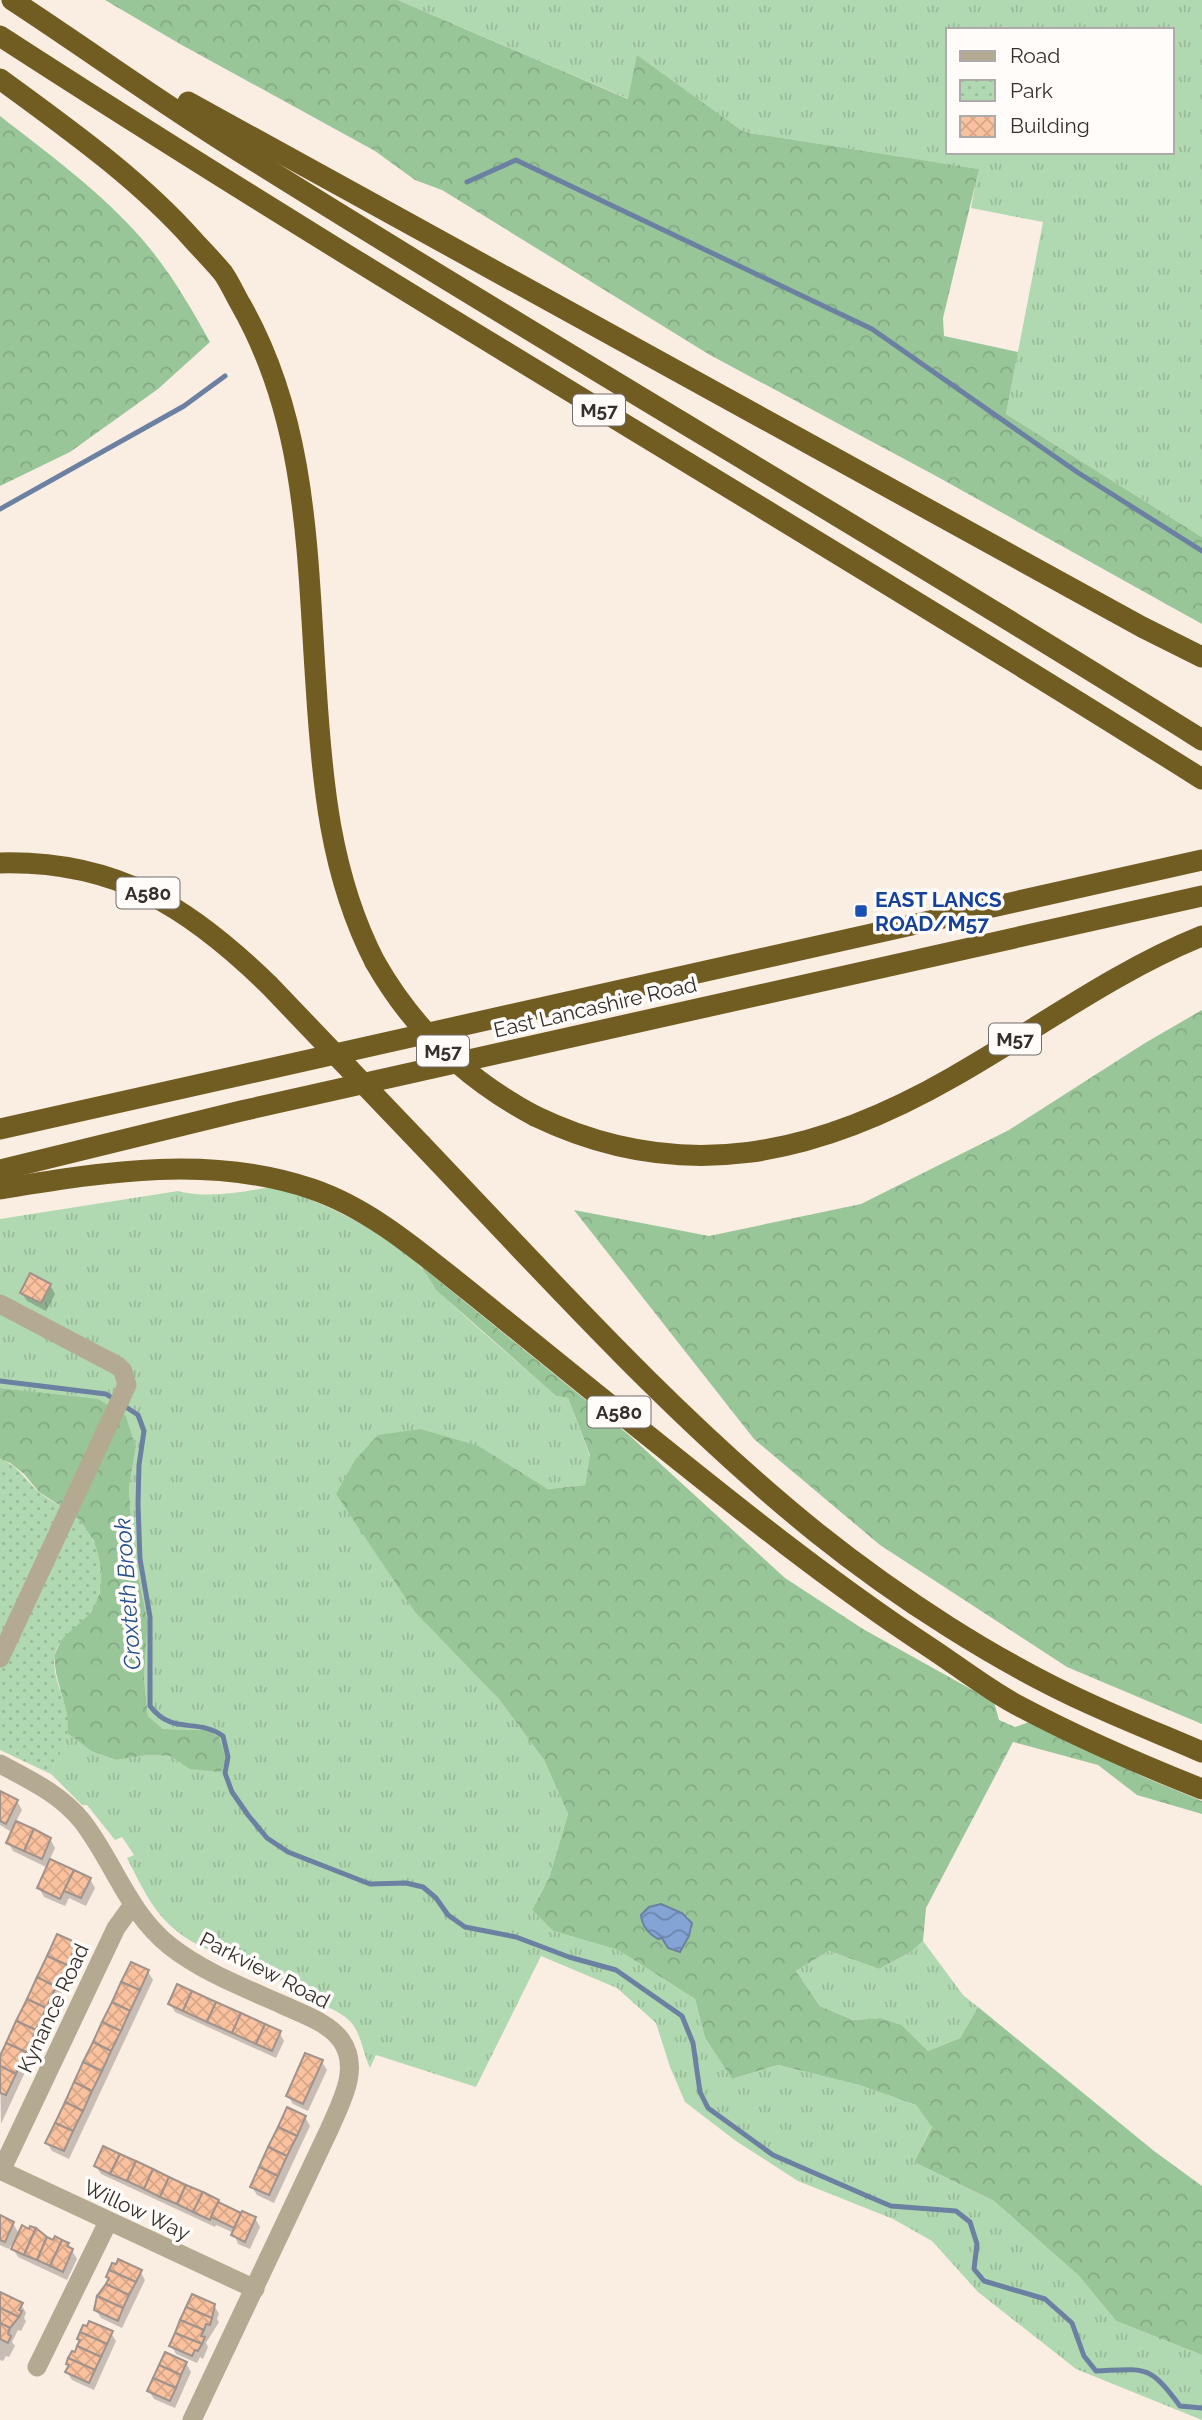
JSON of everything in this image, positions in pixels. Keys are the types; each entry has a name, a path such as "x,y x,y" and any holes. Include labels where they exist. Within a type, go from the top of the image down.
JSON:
{"highway":[{"name":"M57","path":"12,0 248,158 1044,641 1202,740"},
{"name":"M57","path":"0,36 333,248 1040,677 1202,779"},
{"name":"M57","path":"90,51 263,142 1142,627 1202,657"},
{"name":"M57","path":"0,79 134,182 180,225 222,273 252,325 272,369 287,417 297,468 306,541 324,796 343,883 358,927 375,962 401,1003 439,1047 478,1081 535,1116 588,1138 657,1153 696,1156 744,1154 802,1143 841,1131 904,1103 953,1077 1117,977 1195,939"},
{"name":"East Lancashire Road","path":"0,1129 1202,860"},
{"name":"A580","path":"0,863 75,867 127,883 208,930 269,985 686,1417 818,1534 947,1625 1026,1671 1088,1703 1202,1752"},
{"name":"East Lancashire Road","path":"0,1170 241,1111 1202,896"},
{"name":"A580","path":"0,1189 93,1174 206,1168 274,1177 338,1200 416,1248 703,1479 856,1598 1014,1703 1138,1764 1202,1789"}],"street":[{"path":"0,1304 118,1366 126,1379 122,1399 0,1658"},
{"name":"Parkview Road","path":"0,1764 51,1791 80,1819 104,1853 132,1906 169,1945 202,1966 323,2024 340,2039 351,2057 347,2086 329,2130 192,2420"},
{"name":"Kynance Road","path":"1,2170 116,1927 132,1906"},
{"name":"Willow Way","path":"1,2170 255,2289"},
{"path":"37,2367 108,2222"}],"green space":[{"path":"105,0 398,0 628,99 637,55 744,132 979,169 943,318 944,336 1018,352 1006,414 1202,537 1202,624 936,476 710,355 442,190 415,180 375,151"},
{"path":"398,0 1202,0 1202,537 1006,414 1043,222 971,208 978,169 744,132 638,56 629,99"},
{"path":"0,116 74,174 126,222 170,276 210,342 158,389 70,452 0,486"},
{"path":"1202,1010 1202,1724 1067,1667 880,1545 754,1439 574,1210 709,1236 861,1204 1009,1130"},
{"path":"275,1186 332,1209 371,1229 405,1253 423,1269 436,1289 467,1319 556,1396 568,1398 590,1456 585,1485 548,1489 479,1446 336,1494 544,1760 568,1814 549,1878 532,1910 553,1931 618,1950 695,1999 705,2038 732,2079 778,2065 859,2085 916,2105 932,2126 914,2162 994,2201 1079,2276 1116,2321 1202,2355 1202,2420 1076,2369 978,2292 932,2241 893,2219 798,2181 736,2141 685,2102 656,2023 617,1988 541,1956 476,2087 376,2055 370,2068 358,2033 345,2017 306,1993 222,1951 202,1947 169,1924 160,1915 140,1883 127,1858 134,1855 122,1837 115,1840 87,1805 82,1805 51,1774 67,1733 91,1751 116,1760 148,1755 170,1756 189,1769 206,1730 163,1729 148,1716 144,1678 148,1622 133,1552 129,1487 136,1447 126,1416 24,1391 0,1388 0,1219 178,1191 214,1195","holes":["30,1273 51,1284 41,1303 20,1293"]},
{"path":"422,1267 629,1435 785,1578 863,1629 994,1702 999,1720 1015,1727 1032,1721 1146,1778 1202,1801 1202,1814 1137,1795 1098,1765 1013,1742 926,1908 923,1941 911,1952 879,1969 829,1951 796,1971 820,2006 853,2020 881,2018 902,2025 928,2051 960,2038 978,2007 1154,2151 1202,2186 1202,2355 1116,2321 1079,2276 994,2201 914,2162 932,2127 916,2105 859,2085 778,2065 732,2079 705,2038 695,1999 618,1950 553,1931 532,1910 549,1878 568,1814 544,1760 498,1698 415,1612 336,1494 355,1460 378,1435 420,1429 479,1446 548,1489 585,1485 590,1455 568,1398 556,1396 436,1290","holes":["661,1904 688,1917 692,1929 680,1952 666,1945 662,1937 659,1938"]},
{"path":"0,1388 98,1399 126,1416 136,1447 129,1487 133,1552 148,1622 144,1678 148,1716 163,1729 206,1730 219,1737 226,1759 221,1772 189,1769 170,1756 148,1755 116,1760 91,1751 67,1733 66,1711 54,1656 62,1638 91,1612 100,1592 94,1541 73,1514 39,1492 24,1474 0,1459"},
{"path":"0,1459 22,1474 40,1493 72,1513 81,1522 95,1545 99,1558 101,1585 98,1598 87,1616 61,1641 55,1655 54,1665 68,1724 66,1739 51,1774 0,1750"},
{"path":"923,1941 963,1995 978,2007 960,2038 928,2051 902,2025 881,2018 853,2020 820,2006 796,1971 829,1951 879,1969 911,1952"}],"water":[{"path":"661,1904 682,1913 692,1923 689,1936 680,1952 668,1948 662,1938 658,1939 652,1935 643,1923 641,1915 649,1907"}],"building":[{"path":"30,1273 51,1284 41,1303 20,1293"},
{"path":"0,1791 18,1800 6,1824 0,1821"},
{"path":"16,1821 34,1829 24,1851 6,1843"},
{"path":"34,1829 51,1838 42,1859 24,1851"},
{"path":"50,1859 74,1870 60,1899 37,1888"},
{"path":"74,1870 91,1878 81,1898 64,1891"},
{"path":"57,1934 77,1943 67,1965 47,1956"},
{"path":"47,1956 67,1965 56,1987 37,1977"},
{"path":"131,1962 149,1970 140,1990 121,1982"},
{"path":"37,1977 56,1987 46,2008 27,1999"},
{"path":"121,1982 140,1990 130,2011 112,2002"},
{"path":"177,1984 192,1991 183,2011 168,2004"},
{"path":"192,1991 216,2002 207,2022 183,2011"},
{"path":"27,1999 46,2008 36,2030 16,2021"},
{"path":"112,2002 130,2011 121,2031 102,2022"},
{"path":"216,2002 241,2013 232,2033 207,2022"},
{"path":"241,2013 265,2024 256,2044 232,2033"},
{"path":"16,2021 36,2030 26,2052 6,2043"},
{"path":"102,2022 121,2031 111,2051 93,2042"},
{"path":"265,2024 281,2031 272,2051 256,2044"},
{"path":"93,2042 111,2051 102,2071 83,2062"},
{"path":"6,2043 26,2052 16,2074 0,2066 0,2056"},
{"path":"305,2053 323,2060 303,2104 286,2096"},
{"path":"83,2062 102,2071 92,2091 74,2082"},
{"path":"0,2066 16,2074 6,2095 0,2093"},
{"path":"74,2082 92,2091 83,2111 65,2102"},
{"path":"65,2102 83,2111 73,2131 55,2123"},
{"path":"287,2107 306,2116 297,2136 278,2127"},
{"path":"55,2123 73,2131 64,2151 45,2143"},
{"path":"278,2127 297,2136 287,2156 268,2147"},
{"path":"103,2146 120,2154 110,2174 94,2166"},
{"path":"268,2147 287,2156 278,2176 259,2167"},
{"path":"120,2154 136,2161 127,2181 110,2174"},
{"path":"136,2161 153,2169 144,2189 127,2181"},
{"path":"259,2167 278,2176 269,2195 250,2187"},
{"path":"153,2169 169,2177 160,2197 144,2189"},
{"path":"169,2177 186,2185 177,2204 160,2197"},
{"path":"186,2185 203,2192 193,2212 177,2204"},
{"path":"203,2192 219,2200 210,2220 193,2212"},
{"path":"218,2202 241,2213 234,2228 211,2217"},
{"path":"242,2211 256,2217 245,2242 231,2235"},
{"path":"0,2215 14,2222 5,2242 0,2240"},
{"path":"22,2225 29,2229 30,2226 36,2228 24,2255 11,2249"},
{"path":"36,2228 47,2237 37,2260 24,2255"},
{"path":"55,2236 62,2240 50,2266 37,2260 47,2237 53,2240"},
{"path":"62,2240 69,2243 67,2246 73,2249 63,2272 50,2266"},
{"path":"118,2259 142,2270 136,2282 109,2270 112,2263 116,2264"},
{"path":"109,2270 136,2282 129,2295 106,2284"},
{"path":"106,2284 129,2295 123,2308 97,2296"},
{"path":"0,2292 23,2303 19,2317 0,2308"},
{"path":"192,2294 215,2304 212,2318 186,2307"},
{"path":"97,2296 123,2308 118,2321 94,2310"},
{"path":"186,2307 212,2318 210,2325 206,2324 204,2330 180,2320"},
{"path":"0,2308 19,2317 10,2328 0,2323"},
{"path":"180,2320 204,2330 201,2336 205,2337 202,2344 175,2333"},
{"path":"89,2321 113,2331 107,2344 80,2332 83,2325 87,2326"},
{"path":"0,2323 10,2328 8,2343 0,2339"},
{"path":"80,2332 107,2344 101,2357 77,2346"},
{"path":"175,2333 202,2344 198,2351 195,2350 192,2356 169,2346"},
{"path":"77,2346 101,2357 95,2370 68,2358"},
{"path":"165,2352 187,2362 181,2375 159,2365"},
{"path":"68,2358 95,2370 89,2383 65,2372 69,2365 66,2364"},
{"path":"159,2365 181,2375 176,2388 153,2378"},
{"path":"153,2378 176,2388 170,2401 147,2391"}],"waterway":[{"path":"467,182 516,160 872,329 1077,472 1202,551"},
{"path":"0,509 184,406 225,376"},
{"name":"Croxteth Brook","path":"0,1381 106,1394 138,1415 144,1431 139,1465 138,1504 140,1559 150,1617 150,1706 167,1721 213,1730 223,1736 228,1757 225,1773 232,1792 267,1838 288,1852 370,1884 406,1883 423,1887 436,1898 448,1915 465,1927 516,1937 569,1957 616,1970 682,2016 693,2043 700,2092 708,2108 773,2155 891,2206 956,2211 970,2222 977,2244 974,2269 984,2281 1045,2299 1072,2323 1084,2356 1096,2371 1145,2372 1161,2383 1180,2406 1202,2408"}],"place":[{"name":"EAST LANCS ROAD/M57","path":"861,911"}]}
